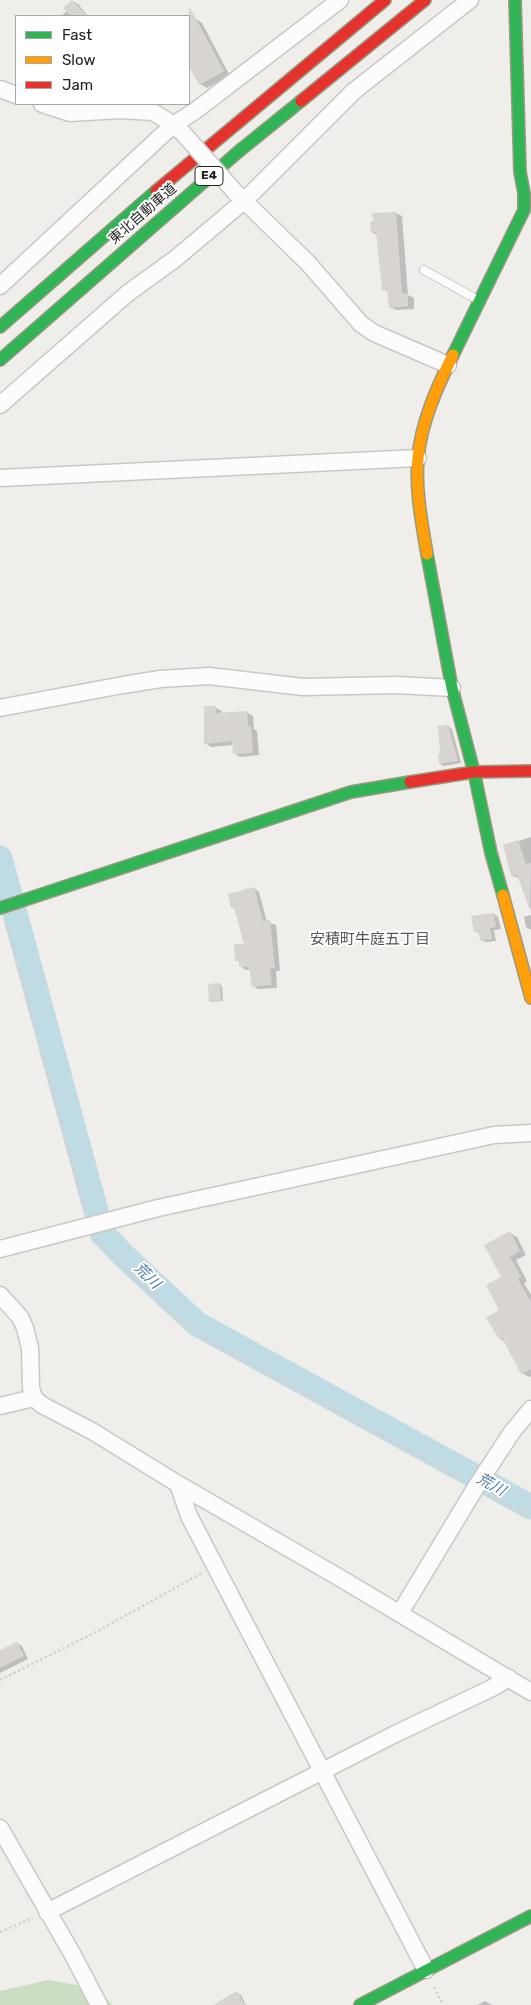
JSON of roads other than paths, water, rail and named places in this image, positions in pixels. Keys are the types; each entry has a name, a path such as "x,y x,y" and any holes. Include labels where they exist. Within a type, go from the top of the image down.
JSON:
{"main road":[{"name":"東北自動車道","path":"0,327 108,231 385,0"},
{"name":"東北自動車道","path":"0,360 238,152 425,0"},
{"path":"515,0 520,172 528,193 524,210 448,365 427,416 418,458 419,500 422,525 452,688 474,772 491,853 531,998"},
{"path":"1,908 351,792 474,772 531,771"},
{"path":"360,2005 531,1916"}],"street":[{"path":"0,286 195,111 340,0"},
{"path":"0,404 128,293 175,259 239,196 354,91 470,0"},
{"path":"0,89 15,95"},
{"path":"45,105 70,113 120,110 153,112 177,129 239,196 308,262 361,324 374,333 448,365"},
{"path":"0,478 418,458"},
{"path":"0,708 160,679 209,676 303,687 397,686 452,688"},
{"path":"0,1249 158,1208 494,1135 531,1132"},
{"path":"0,1295 20,1317 26,1328 30,1348 31,1388 34,1398 42,1406 92,1431 178,1484 400,1613 531,1692"},
{"path":"0,1406 34,1398"},
{"path":"400,1613 476,1487 512,1432 531,1409"},
{"path":"178,1484 189,1516 388,1901 426,1970"},
{"path":"47,1912 322,1771 509,1678"},
{"path":"0,1828 74,1957 99,2005"}],"lane":[{"path":"424,270 479,301"}],"waterway":[{"name":"荒川","path":"0,858 102,1233 197,1324 531,1507"}],"district":[{"name":"安積町牛庭五丁目","path":"370,940"}]}
